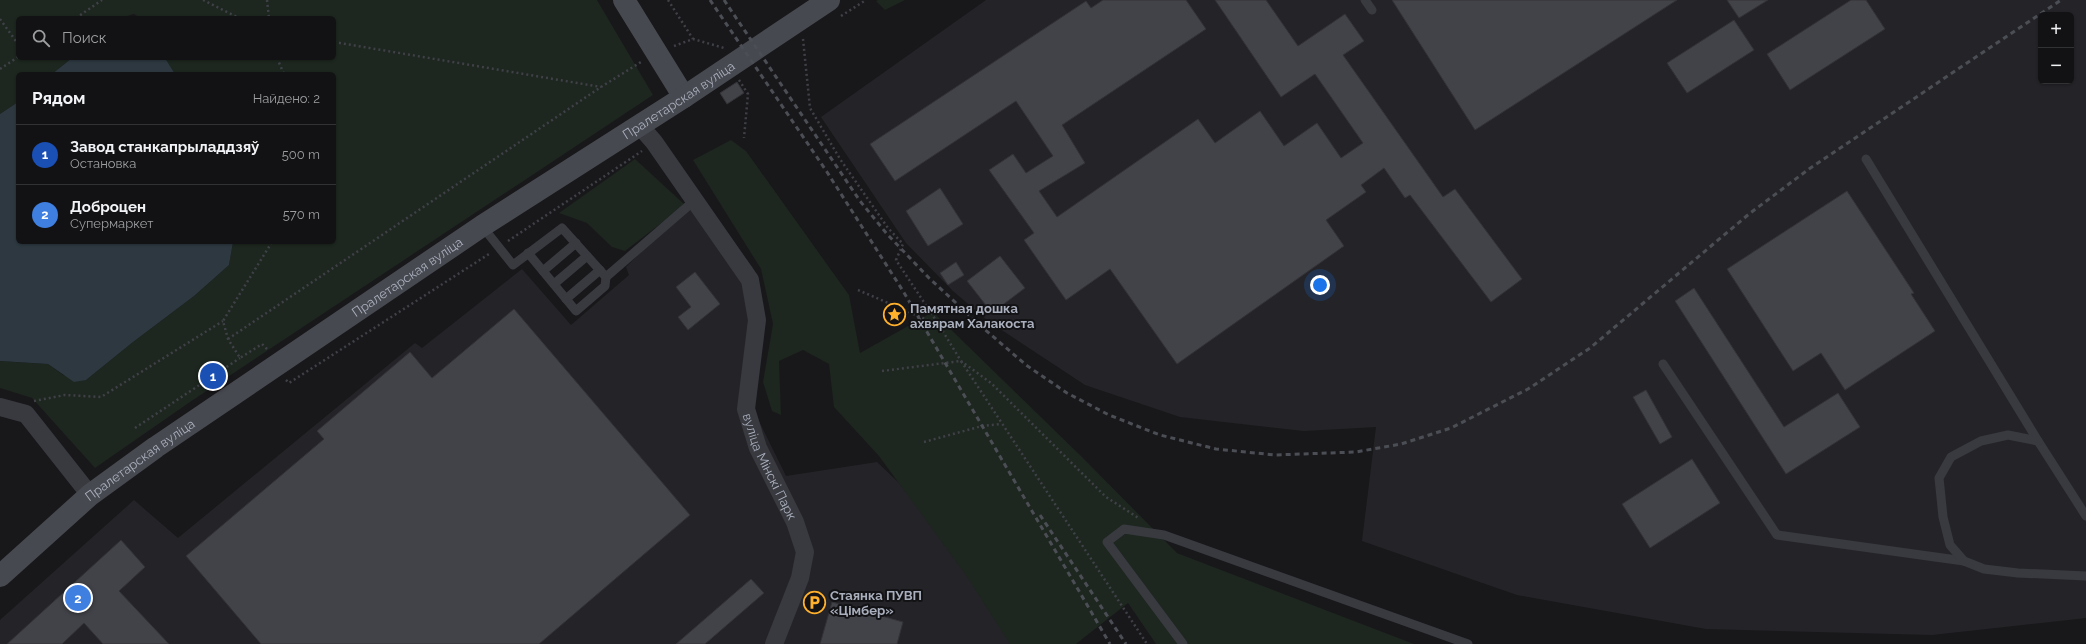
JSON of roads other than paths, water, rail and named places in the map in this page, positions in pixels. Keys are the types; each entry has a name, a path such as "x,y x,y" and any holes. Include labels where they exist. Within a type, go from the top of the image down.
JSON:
{"main road":[{"path":"624,0 684,97"},
{"name":"Пралетарская вуліца","path":"0,576 90,495 175,434 482,226 684,97 832,10"}],"street":[{"name":"вуліца Мінскі Парк","path":"640,126 654,142 750,280 757,320 746,409 758,448 794,522 805,552 800,578 774,644"},
{"path":"0,407 26,414 90,495"}],"lane":[{"path":"1365,0 1372,10"},
{"path":"1866,159 2038,441 2086,516"},
{"path":"566,299 603,274 695,200"},
{"path":"482,226 513,265 528,253 562,228 603,274 605,286 576,311 528,253"},
{"path":"543,271 576,243"},
{"path":"554,284 587,256"},
{"path":"1663,364 1777,535 1964,561 1984,569 2018,573 2086,576"},
{"path":"1964,561 1950,545 1943,517 1939,478 1951,456 1980,441 2008,435 2038,441"},
{"path":"1183,644 1107,542 1124,529 1164,535 1468,644"}],"railway":[{"path":"710,0 827,172 903,291 1110,644"},
{"path":"724,0 860,201 887,234 929,278 1026,365 1067,393 1109,415 1160,435 1216,449 1275,455 1356,452 1401,444 1451,428 1528,389 1590,348 1749,214 1809,169 2061,0"},
{"path":"1040,515 1126,644"}],"place":[{"name":"Памятная дошка ахвярам Халакоста","path":"894,315"},
{"name":"Завод станкапрыладдзяў","path":"213,376"},
{"name":"Доброцен","path":"78,598"},
{"name":"Стаянка ПУВП «Цімбер»","path":"814,602"}]}
